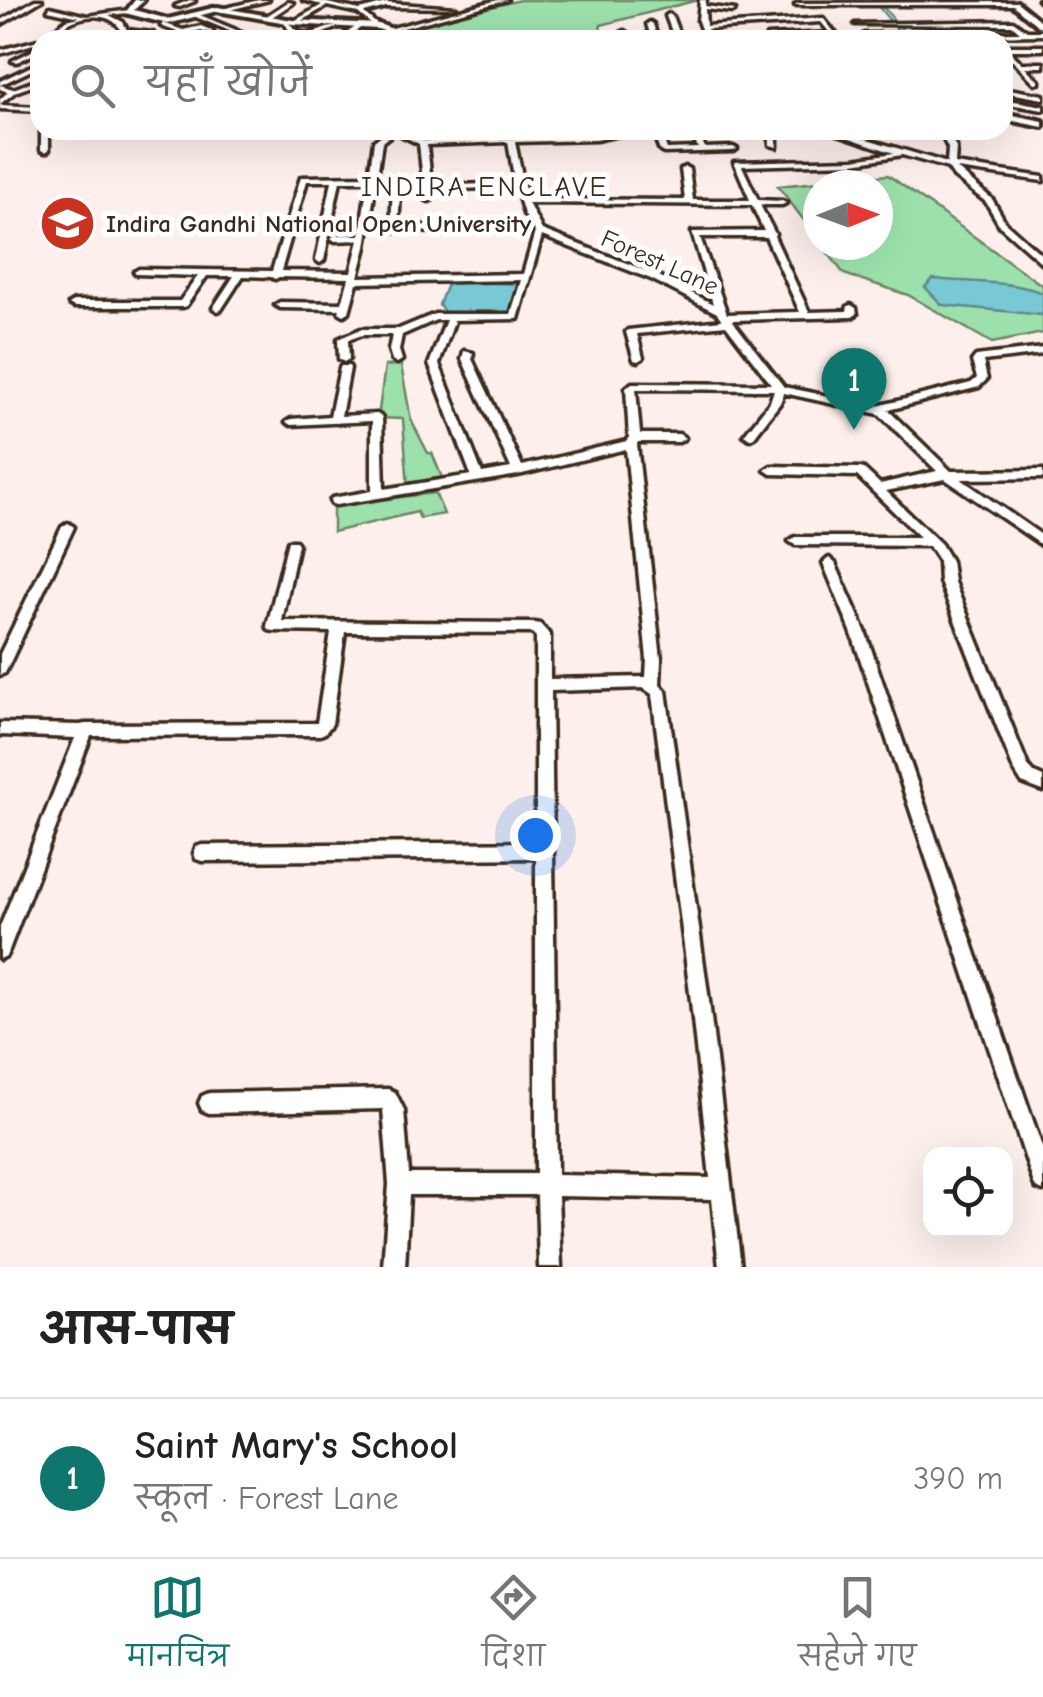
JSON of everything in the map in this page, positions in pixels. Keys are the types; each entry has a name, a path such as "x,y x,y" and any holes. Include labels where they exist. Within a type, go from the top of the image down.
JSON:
{"street":[{"path":"0,23 39,0"},
{"path":"128,11 140,0"},
{"path":"221,10 266,0"},
{"path":"306,0 360,12 436,17"},
{"path":"469,0 483,3"},
{"path":"178,6 193,4 267,18 388,30 504,0"},
{"path":"256,2 286,5 267,18"},
{"path":"798,5 1042,2"},
{"path":"290,21 325,3"},
{"path":"154,30 193,4"},
{"path":"193,4 235,30"},
{"path":"732,10 703,4 702,28 823,20 830,30"},
{"path":"879,4 899,30"},
{"path":"1017,4 1043,30"},
{"path":"360,12 370,6 463,9"},
{"path":"50,9 84,16"},
{"path":"55,30 84,16 128,11 178,30"},
{"path":"360,12 377,27"},
{"path":"103,14 122,23 124,30"},
{"path":"886,14 1027,14"},
{"path":"669,16 674,30"},
{"path":"853,18 862,30"},
{"path":"834,19 894,24 1013,23 1024,33"},
{"path":"290,21 292,30"},
{"path":"808,22 812,30"},
{"path":"979,23 986,30"},
{"path":"650,24 652,30"},
{"path":"327,30 337,26"},
{"path":"354,30 360,26"},
{"path":"1013,34 1043,30"},
{"path":"0,52 30,43"},
{"path":"1013,48 1043,48"},
{"path":"30,53 15,61 30,63"},
{"path":"1013,58 1038,82"},
{"path":"1020,65 1043,65"},
{"path":"0,85 30,68"},
{"path":"0,85 13,91"},
{"path":"0,105 13,91 30,85"},
{"path":"1013,92 1043,97"},
{"path":"1013,103 1043,108"},
{"path":"0,105 30,108"},
{"path":"1013,118 1043,124"},
{"path":"46,140 46,150"},
{"path":"280,305 344,309 363,237 378,140"},
{"path":"335,416 344,337 361,332 398,332 438,317 514,317 539,232 533,226 519,185 510,140 418,140"},
{"path":"660,140 664,150 733,149"},
{"path":"698,140 702,150"},
{"path":"774,140 774,145"},
{"path":"864,140 899,154 951,166 1043,179"},
{"path":"948,140 952,148 951,166 1043,261"},
{"path":"423,142 429,200"},
{"path":"806,316 737,164 854,161 899,154"},
{"path":"685,169 688,202"},
{"path":"320,260 337,178"},
{"path":"275,276 304,179 397,178 394,228 458,229"},
{"path":"458,187 519,185"},
{"path":"526,201 782,203"},
{"name":"Forest Lane","path":"539,232 654,277 724,316 778,388"},
{"path":"724,316 695,234 771,234"},
{"path":"334,238 363,237"},
{"path":"139,272 526,276"},
{"path":"74,304 183,304 204,273"},
{"path":"218,308 239,275"},
{"path":"638,358 631,332 724,316 852,314 851,308"},
{"path":"449,322 434,364 478,478"},
{"path":"397,360 394,348 398,332"},
{"path":"730,1267 700,1001 658,691 653,684 654,658 633,441 633,386 778,388 879,409 976,385 982,378 977,361 980,358 1043,351"},
{"path":"468,353 467,359 518,471"},
{"path":"750,436 775,403 778,388"},
{"path":"879,409 948,475 1043,542"},
{"path":"291,422 335,416 378,418 378,495"},
{"path":"336,501 518,471 633,441 679,438"},
{"path":"771,470 857,470 933,542 943,557 946,582 1022,770 1028,778 1043,784"},
{"path":"876,489 948,475 1043,474"},
{"path":"0,670 68,527"},
{"path":"795,541 933,542"},
{"path":"292,544 273,624 538,629 543,635 550,1267"},
{"path":"829,563 858,631 1043,1180"},
{"path":"0,729 320,729 325,724 339,627"},
{"path":"543,684 653,684"},
{"path":"0,950 85,730"},
{"path":"202,853 544,850"},
{"path":"209,1103 388,1099 394,1110 399,1184 394,1267"},
{"path":"399,1184 721,1189"}],"green space":[{"path":"520,0 698,0 601,25 600,30 396,29"},
{"path":"893,179 1043,286 1043,333 992,343 908,295 844,274 833,260 893,260"},
{"path":"803,184 803,219 778,186"},
{"path":"401,365 411,420 428,453 432,453 444,483 408,488 403,419 378,418 385,366"},
{"path":"435,493 444,514 420,518 417,512 333,532 333,505"}],"water":[{"path":"933,279 1003,284 1043,293 1043,315 942,305 925,287"},
{"path":"448,281 523,284 516,319 449,318 439,305"}],"waterway":[{"path":"873,0 898,30"},
{"path":"877,0 882,6"},
{"path":"882,6 937,5"},
{"path":"882,6 902,30"}],"place":[{"name":"Indira Gandhi National Open University","path":"67,223"},
{"name":"Saint Mary's School","path":"854,430"}],"district":[{"name":"INDIRA ENCLAVE","path":"485,187"}]}
